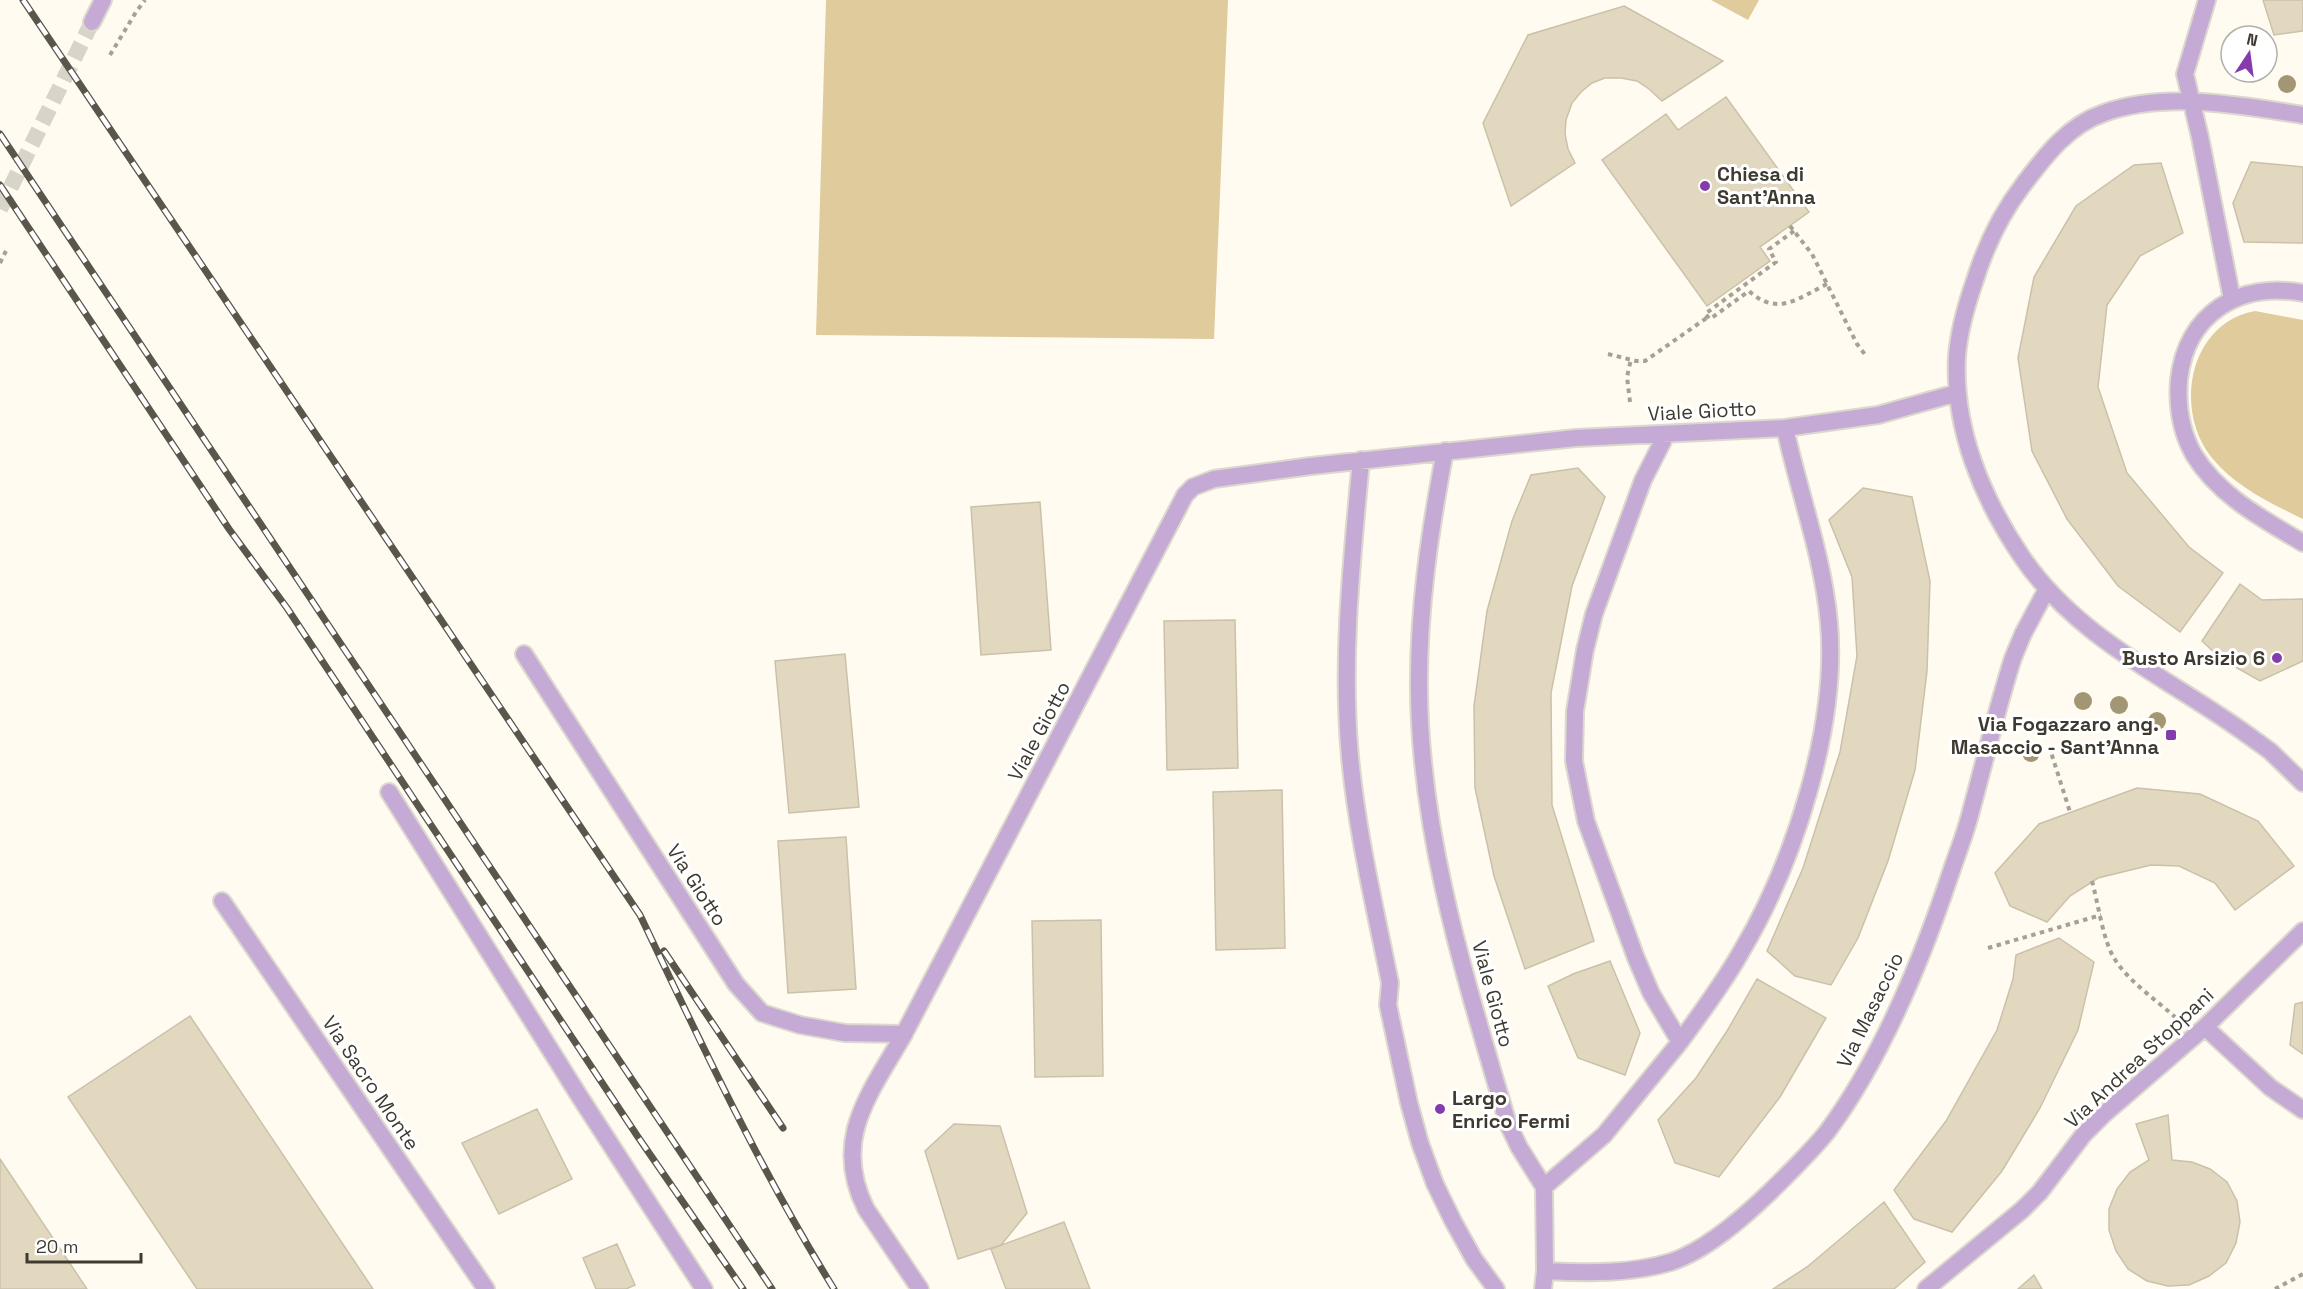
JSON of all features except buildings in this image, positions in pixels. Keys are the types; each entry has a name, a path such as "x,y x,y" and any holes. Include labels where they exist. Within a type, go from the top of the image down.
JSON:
{"street":[{"path":"92,22 103,0"},
{"path":"2207,0 2185,74 2232,299"},
{"path":"2303,115 2255,108 2162,102 2104,113 2065,135 2037,167 2001,217 1978,268 1957,355 1958,393 1966,443 1988,498 2005,530 2047,589 2091,631 2223,716 2270,751 2303,783"},
{"path":"2303,293 2268,290 2249,293 2232,299 2202,321 2192,335 2180,372 2179,407 2182,424 2193,453 2216,483 2261,519 2303,543"},
{"name":"Viale Giotto","path":"920,1289 866,1209 853,1179 851,1149 855,1132 868,1097 904,1034 1185,495 1193,487 1214,479 1445,451 1576,438 1785,428 1878,415 1958,393"},
{"path":"1543,1289 1545,1271 1544,1187 1604,1135 1680,1042 1720,987 1742,951 1775,884 1805,799 1827,710 1831,650 1826,594 1785,428"},
{"path":"1665,435 1643,480 1594,614 1585,650 1575,711 1574,761 1586,821 1610,890 1651,993 1680,1042"},
{"name":"Viale Giotto","path":"1445,451 1429,545 1422,620 1419,691 1423,763 1436,852 1462,965 1508,1124 1519,1148 1544,1187"},
{"path":"1361,460 1347,649 1348,719 1356,805 1390,982 1388,1005 1409,1103 1435,1184 1474,1259 1496,1289"},
{"name":"Via Masaccio","path":"1545,1271 1582,1273 1627,1270 1673,1261 1694,1251 1749,1212 1826,1133 1868,1067 1899,1005 1930,932 1971,812 2013,658 2047,589"},
{"name":"Via Giotto","path":"524,654 736,984 762,1013 800,1025 845,1033 904,1034"},
{"path":"389,792 578,1094 704,1289"},
{"name":"Via Sacro Monte","path":"222,901 486,1289"},
{"name":"Via Andrea Stoppani","path":"1926,1289 2022,1210 2040,1192 2068,1154 2097,1121 2200,1031 2303,931"},
{"path":"2200,1031 2271,1088 2303,1110"}],"path":[{"path":"110,55 145,0"},
{"path":"1790,226 1812,254 1857,344 1867,357"},
{"path":"1708,317 1705,314 1776,262 1768,249 1794,231"},
{"path":"0,263 6,251"},
{"path":"1608,354 1645,361 1749,291 1762,301 1777,305 1792,301 1827,284"},
{"path":"1630,402 1627,377 1631,359"},
{"path":"2049,746 2070,812"},
{"path":"2092,881 2110,949 2120,965 2200,1031"},
{"path":"1988,948 2102,915"},
{"path":"2275,1289 2303,1274"}],"shaded area":[{"path":"826,0 1228,0 1214,339 816,335"},
{"path":"1711,0 1759,0 1748,20"},
{"path":"2255,311 2303,320 2303,519 2254,493 2221,468 2200,438 2193,416 2191,394 2194,371 2202,350 2215,332 2233,319"}],"tunnel":[{"path":"0,209 92,22"}],"railway":[{"path":"23,0 640,915 756,1152 834,1289"},
{"path":"0,134 772,1289"},
{"path":"0,185 229,529 287,608 638,1137 743,1289"},
{"path":"664,951 783,1128"}],"place":[{"name":"Chiesa di Sant'Anna","path":"1705,186"},
{"name":"Busto Arsizio 6","path":"2277,658"},
{"name":"Via Fogazzaro ang. Masaccio - Sant'Anna","path":"2171,735"},
{"name":"Largo Enrico Fermi","path":"1440,1109"}]}
